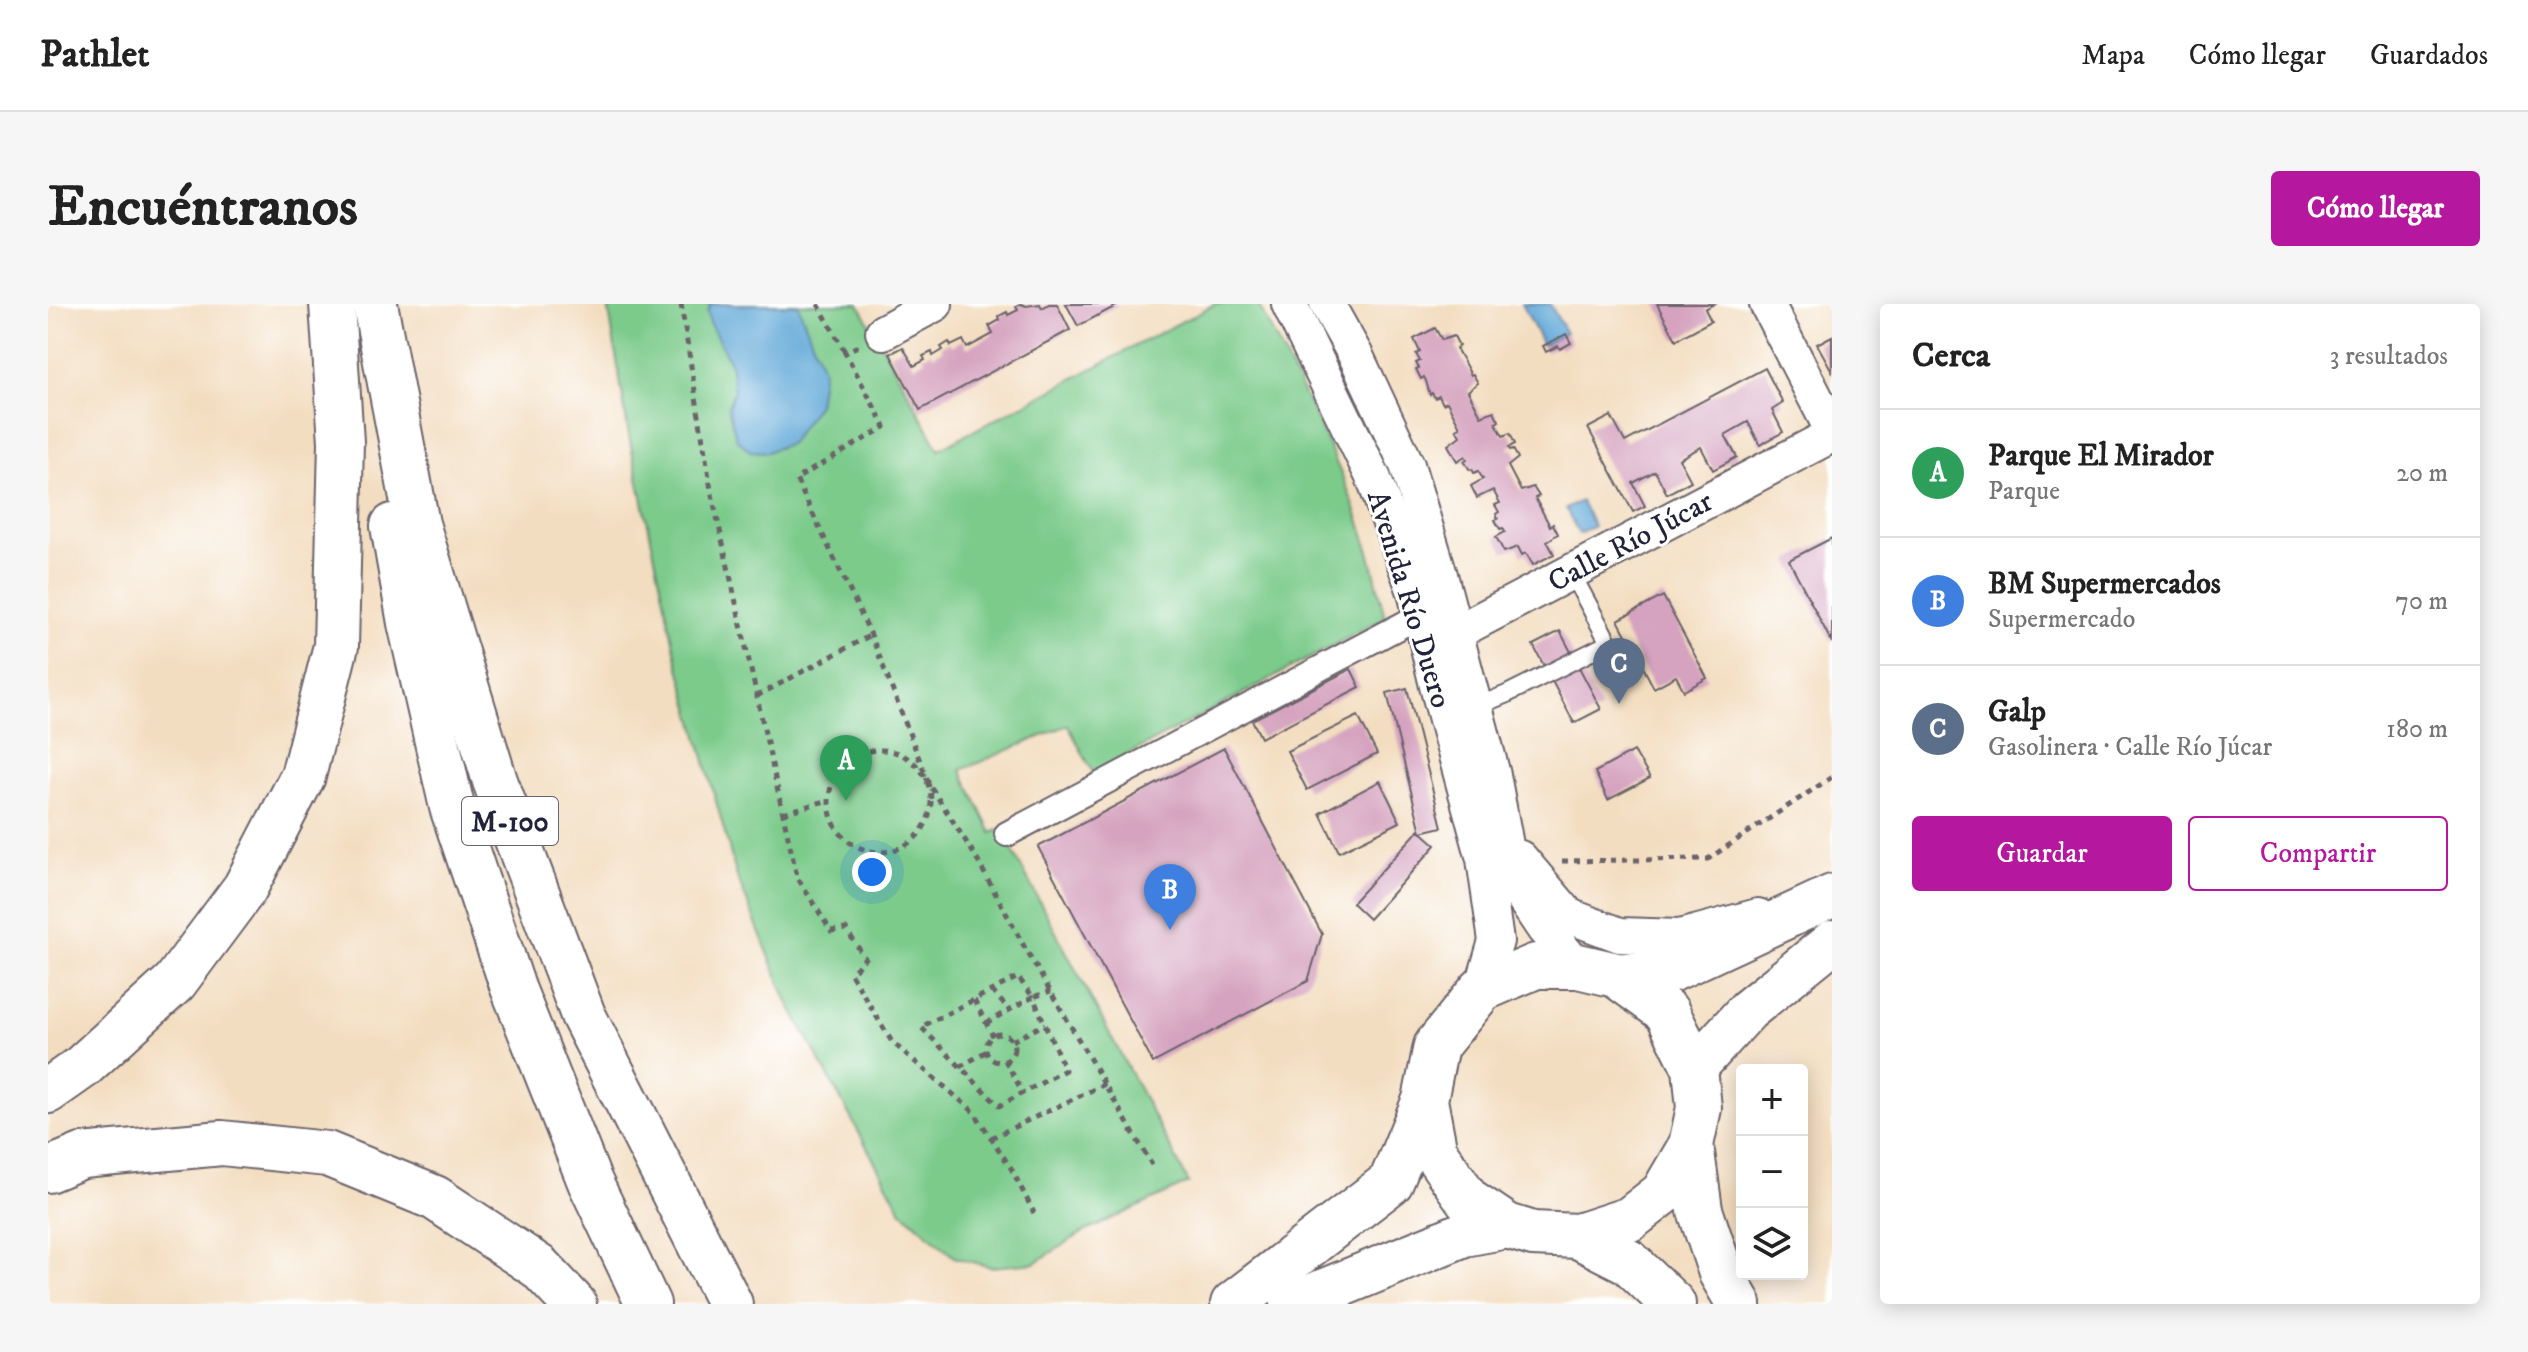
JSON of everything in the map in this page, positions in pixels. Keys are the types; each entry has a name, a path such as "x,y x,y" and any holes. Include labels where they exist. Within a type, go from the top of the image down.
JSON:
{"main road":[{"path":"48,1091 82,1067 175,982 245,888 303,776 336,646 341,442 332,304"},
{"name":"M-100","path":"363,304 376,425 410,623 452,807 513,988 590,1182 648,1304"},
{"name":"M-100","path":"375,304 417,524 495,781 583,1015 730,1304"},
{"path":"1233,1304 1391,1182 1425,1100 1436,1046 1482,989 1536,966 1597,970 1667,1012 1695,1068 1699,1108 1691,1145 1663,1193 1630,1219 1578,1236 1533,1234 1507,1226 1468,1200 1435,1153 1425,1100"},
{"path":"48,1170 82,1156 222,1143 327,1154 435,1198 539,1267 574,1304"},
{"path":"1691,1145 1700,1210 1721,1273 1739,1304"},
{"path":"1293,1304 1464,1234 1507,1226"},
{"path":"1578,1236 1629,1262 1673,1304"}],"street":[{"path":"883,332 935,304"},
{"name":"Avenida Río Duero","path":"1289,304 1374,479 1415,592 1475,707 1503,822"},
{"name":"Avenida Río Duero","path":"1327,304 1356,356 1407,465 1435,632 1484,859 1496,941 1482,989"},
{"path":"1767,304 1832,433"},
{"name":"Calle Río Júcar","path":"1435,632 1571,572 1832,433"},
{"path":"1007,834 1435,632"},
{"path":"1503,822 1521,861 1569,916 1620,935 1680,937 1832,897"},
{"path":"1503,822 1513,883 1544,929 1597,970 1673,970 1832,897"},
{"path":"1695,1068 1748,1010 1832,942"}],"lane":[{"path":"1475,707 1609,643 1571,572"}],"path":[{"path":"681,304 711,490 797,877 831,931 846,929 865,958 851,974 892,1042 974,1112 1011,1168 1034,1213"},
{"path":"818,304 885,427 796,479 871,635 929,784 930,808 922,831 910,842 896,850 880,852 864,850 850,842 838,830 831,816 829,800 832,782 842,767 856,756 873,750 890,751 907,757 920,769 929,784 974,854 1152,1165"},
{"path":"845,352 883,332"},
{"path":"757,696 871,635"},
{"path":"1521,861 1708,859 1832,777"},
{"path":"783,813 829,800"},
{"path":"1018,977 1033,997 1065,1070 999,1106 921,1027 1018,977"},
{"path":"992,991 1009,1010"},
{"path":"986,1023 1033,997 1051,991"},
{"path":"974,1000 993,1036"},
{"path":"1012,1041 1045,1024"},
{"path":"1002,1034 1012,1041 1012,1054 1005,1060 996,1061 987,1051 987,1042 993,1036 1002,1034"},
{"path":"960,1067 987,1051"},
{"path":"1005,1060 1023,1093"},
{"path":"991,1138 1105,1084"}],"green space":[{"path":"608,304 859,304 939,449 1215,304 1258,304 1340,470 1369,550 1385,618 1093,773 1068,725 961,770 992,833 1001,829 1189,1183 1082,1233 1035,1263 991,1267 954,1257 901,1210 788,1002 737,877 678,664 629,436"}],"water":[{"path":"711,304 798,305 823,369 818,404 790,443 767,452 750,451 736,438 728,407 734,391 730,362 711,326 707,312"},
{"path":"1522,304 1550,304 1566,333 1543,345"},
{"path":"1581,501 1594,526 1579,534 1566,509"}],"building":[{"path":"1040,304 1042,308 1057,304 1070,330 920,410 890,354 903,347 914,366 925,360 923,356 932,352 933,356 943,350 941,347 949,342 951,346 963,340 967,348 993,334 989,326 1000,320 999,316 1018,310 1016,307"},
{"path":"1066,304 1120,304 1078,326"},
{"path":"1657,304 1714,304 1705,309 1711,321 1676,340"},
{"path":"1435,328 1442,340 1454,336 1459,346 1456,348 1478,383 1468,391 1481,416 1494,411 1503,436 1510,433 1515,444 1509,447 1518,458 1508,466 1521,491 1533,487 1539,496 1535,498 1550,526 1553,524 1558,534 1547,541 1554,554 1533,565 1518,547 1504,552 1496,537 1505,532 1495,520 1499,512 1495,505 1500,503 1493,490 1477,498 1471,486 1483,479 1478,471 1474,473 1470,470 1464,461 1467,459 1465,456 1457,461 1448,445 1460,436 1456,429 1460,427 1447,402 1443,404 1439,396 1435,398 1432,393 1430,395 1424,377 1421,379 1416,369 1419,368 1416,363 1420,361 1416,354 1420,352 1414,339"},
{"path":"1566,334 1571,343 1546,352 1543,346"},
{"path":"1832,336 1832,371 1817,344"},
{"path":"1765,368 1783,403 1772,410 1783,432 1760,445 1748,422 1725,435 1737,457 1713,470 1701,447 1679,459 1691,481 1667,494 1655,471 1633,483 1645,506 1633,512 1588,428 1611,416 1625,442"},
{"path":"1832,538 1832,643 1789,560"},
{"path":"1663,596 1707,678 1684,691 1676,676 1654,688 1618,620"},
{"path":"1560,631 1601,709 1574,723 1533,645"},
{"path":"1351,669 1360,687 1261,738 1252,720"},
{"path":"1407,688 1442,827 1421,832 1387,693"},
{"path":"1358,716 1377,754 1307,790 1287,751"},
{"path":"1224,748 1322,934 1308,981 1153,1063 1038,847"},
{"path":"1634,751 1650,778 1608,800 1595,772"},
{"path":"1380,781 1400,822 1339,852 1320,813"},
{"path":"1419,830 1436,845 1369,919 1352,903"}],"place":[{"name":"Galp","path":"1619,704"},
{"name":"Parque El Mirador","path":"846,801"},
{"name":"BM Supermercados","path":"1170,930"}]}
